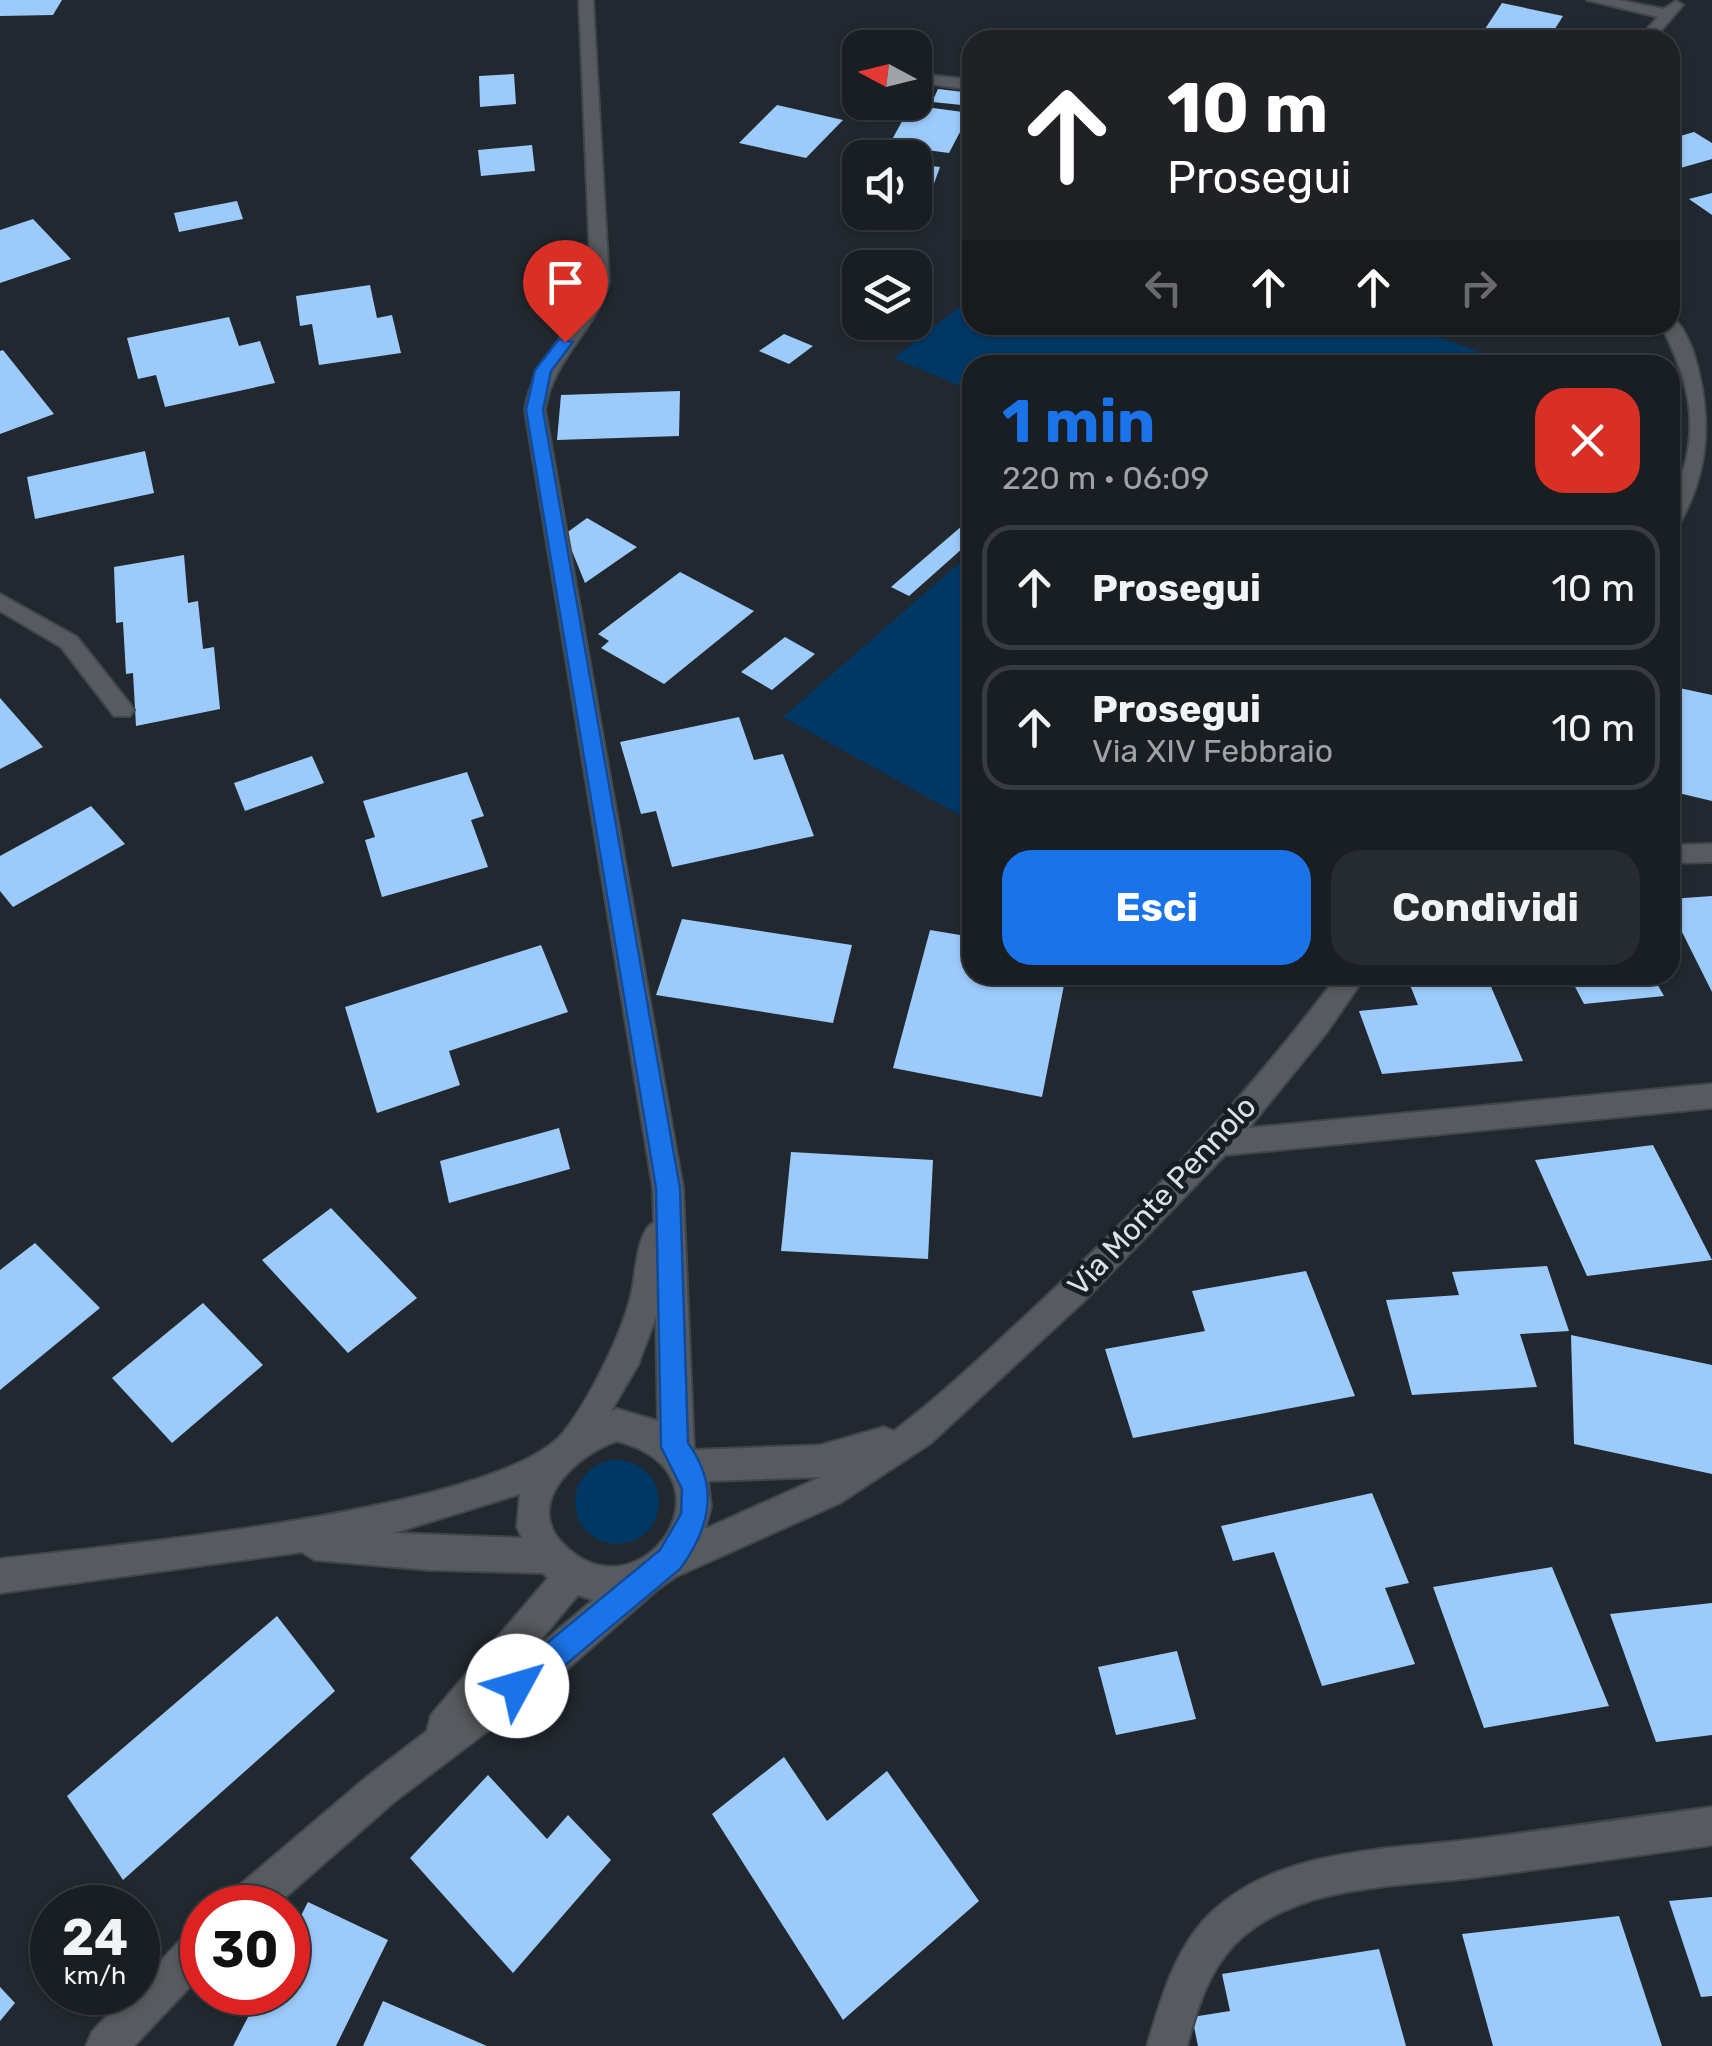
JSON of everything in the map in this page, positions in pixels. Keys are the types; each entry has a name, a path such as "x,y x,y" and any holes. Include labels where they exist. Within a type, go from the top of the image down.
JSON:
{"street":[{"path":"284,1540 560,1566 597,1584 622,1584 655,1570 686,1538 695,1514 696,1489 682,1456 668,1188 534,410 543,370 589,316 600,282 586,0"},
{"path":"1594,0 1668,14"},
{"path":"1653,30 1680,0"},
{"path":"932,80 962,84"},
{"path":"1676,335 1691,361 1708,421 1699,468 1680,503"},
{"path":"0,601 69,642 122,710"},
{"path":"1680,854 1712,853"},
{"name":"Via Monte Pennolo","path":"269,1885 331,1830 543,1666 655,1570 879,1462 954,1402 1106,1261 1219,1143 1345,985"},
{"path":"1219,1143 1712,1096"},
{"path":"560,1566 538,1536 534,1513 537,1490 547,1468 577,1438 627,1354 638,1327 668,1188"},
{"name":"Via Monte Pennolo","path":"682,1456 822,1461 856,1453 901,1435 954,1402"},
{"path":"577,1438 596,1429 637,1426 656,1433 682,1456"},
{"path":"0,1576 284,1540 472,1498 547,1468"},
{"name":"Via Monte Pennolo","path":"412,1767 560,1566"},
{"path":"1167,2046 1179,2002 1209,1945 1228,1923 1273,1893 1347,1876 1712,1826"},
{"path":"106,2046 180,1969"}],"shaded area":[{"path":"962,305 962,335 1433,335 1488,355 962,355 962,387 894,358 917,340 932,340 932,328"},
{"path":"962,561 962,816 783,717"},
{"path":"617,1460 633,1463 647,1472 656,1486 656,1518 647,1532 633,1541 617,1544 601,1541 587,1532 578,1518 575,1502 578,1486 587,1472 601,1463"}],"building":[{"path":"0,0 62,0 53,15 0,16"},
{"path":"1502,3 1563,16 1554,30 1484,30"},
{"path":"514,74 516,104 480,107 479,76"},
{"path":"938,89 962,92 962,105 932,102"},
{"path":"777,105 843,120 806,158 739,143"},
{"path":"932,108 962,112 962,128 949,153 932,151 932,140 892,140 903,120 932,120"},
{"path":"1694,132 1712,143 1712,159 1680,168 1680,136"},
{"path":"532,145 535,171 481,176 478,150"},
{"path":"932,166 940,167 932,189"},
{"path":"1712,193 1712,215 1689,199"},
{"path":"237,201 243,219 179,232 174,213"},
{"path":"33,219 71,259 0,283 0,230"},
{"path":"370,285 377,318 392,315 401,353 319,365 312,324 300,326 296,296"},
{"path":"229,317 239,346 260,341 275,383 165,407 156,375 138,379 127,338"},
{"path":"784,334 813,346 789,364 759,351"},
{"path":"0,351 54,414 0,434"},
{"path":"680,391 679,436 557,440 561,395"},
{"path":"145,451 154,493 35,519 27,477"},
{"path":"587,518 637,547 585,583 565,534"},
{"path":"962,526 962,549 909,596 891,587"},
{"path":"184,555 188,603 198,601 203,649 214,647 220,709 136,726 133,673 126,674 123,622 116,623 114,567"},
{"path":"680,572 754,611 664,684 601,648 609,641 598,634"},
{"path":"785,637 815,654 772,690 741,672"},
{"path":"1680,688 1712,695 1712,801 1680,793"},
{"path":"0,698 43,747 0,769"},
{"path":"739,717 754,760 783,754 814,836 672,867 656,811 641,814 620,742"},
{"path":"312,756 324,783 245,811 234,783"},
{"path":"467,772 484,816 471,820 488,867 382,897 365,840 375,837 363,801"},
{"path":"91,806 125,844 13,907 0,891 0,856"},
{"path":"1712,896 1712,992 1680,928 1680,898"},
{"path":"682,919 852,945 833,1023 656,995"},
{"path":"930,930 962,935 962,985 1064,985 1042,1097 893,1068"},
{"path":"541,945 568,1012 449,1051 460,1085 377,1113 345,1007"},
{"path":"1410,985 1490,985 1523,1061 1382,1074 1359,1011 1418,1005"},
{"path":"1574,985 1658,985 1664,996 1584,1004"},
{"path":"559,1128 570,1169 449,1203 440,1161"},
{"path":"1653,1145 1712,1260 1587,1276 1535,1160"},
{"path":"791,1152 933,1160 928,1259 781,1251"},
{"path":"331,1208 417,1298 348,1353 262,1260"},
{"path":"35,1243 100,1308 0,1390 0,1270"},
{"path":"1547,1266 1569,1331 1520,1334 1537,1387 1412,1395 1386,1300 1459,1295 1452,1272"},
{"path":"1306,1271 1355,1396 1133,1438 1105,1349 1205,1331 1192,1291"},
{"path":"203,1303 263,1365 172,1443 112,1378"},
{"path":"1571,1335 1712,1365 1712,1474 1574,1444"},
{"path":"1372,1493 1409,1583 1385,1588 1415,1664 1322,1686 1274,1552 1233,1561 1221,1526"},
{"path":"1552,1567 1609,1706 1484,1728 1433,1587"},
{"path":"1712,1603 1712,1735 1656,1742 1610,1614"},
{"path":"277,1616 335,1691 123,1880 67,1796"},
{"path":"1177,1651 1196,1719 1116,1735 1098,1667"},
{"path":"784,1757 827,1821 887,1771 979,1901 843,2020 712,1814"},
{"path":"488,1775 547,1839 568,1815 611,1860 513,1973 410,1858"},
{"path":"1712,1897 1712,1996 1701,1997 1669,1901"},
{"path":"310,1903 388,1940 336,2046 233,2046 249,2015 310,2015"},
{"path":"1619,1916 1662,2046 1493,2046 1462,1934"},
{"path":"1379,1949 1406,2046 1198,2046 1192,2017 1230,2011 1222,1974"},
{"path":"0,1987 15,2003 0,2021"},
{"path":"383,2001 487,2046 363,2046"}],"route":[{"path":"517,1686 670,1560 686,1538 695,1514 696,1489 688,1466 675,1447 668,1188 534,410 543,370 565,342"}]}
